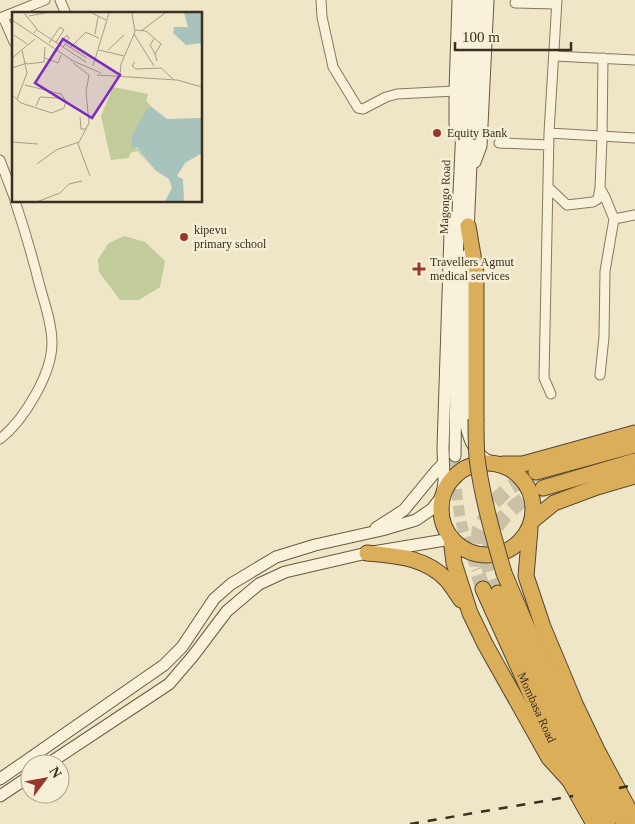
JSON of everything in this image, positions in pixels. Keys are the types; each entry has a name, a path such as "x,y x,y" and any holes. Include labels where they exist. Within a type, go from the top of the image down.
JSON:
{"highway":[{"path":"463,220 476,273 476,419 478,458 493,534 504,573 562,708 587,758 625,824"},
{"path":"570,781 549,758 484,644 470,613 454,563 451,539 444,526 441,512 442,496 448,483 459,472 472,465 496,463 523,464 635,432"},
{"path":"536,472 635,445"},
{"path":"543,488 635,461"},
{"path":"496,463 514,470 528,486 534,503 526,576 543,627 576,706 635,821"},
{"path":"451,539 465,550 478,555 494,556 509,551 521,542 531,525 554,503 597,487 635,476"},
{"path":"367,553 409,557 431,567 447,580 470,613"},
{"name":"Mombasa Road","path":"483,589 570,781 594,824"},
{"name":"Mombasa Road","path":"498,593 582,775 608,824"}],"main road":[{"path":"458,0 454,91 455,124 460,148"},
{"name":"Magongo Road","path":"468,0 460,148 463,220 464,415 466,433 475,449 484,459 496,463"},
{"name":"Magongo Road","path":"455,456 463,220 471,172 478,0"},
{"path":"471,172 481,146 488,0"},
{"path":"0,779 164,665 182,647 214,599 231,584 276,557 416,520 432,509 442,496 450,234 463,220"},
{"path":"368,534 404,510 443,464"},
{"path":"63,754 169,684 194,656 227,612 259,584 285,572 367,553 451,539"},
{"path":"0,796 20,783"}],"street":[{"path":"15,12 45,0"},
{"path":"60,0 65,12"},
{"path":"320,0 333,67 358,108 363,109 386,97 397,94 454,91"},
{"path":"516,3 556,2 549,145 544,378 551,394"},
{"path":"2,17 12,38"},
{"path":"554,56 635,60"},
{"path":"548,187 562,201 570,205 595,202 599,196 603,58"},
{"path":"550,133 635,138"},
{"path":"499,143 549,145"},
{"path":"0,160 12,189"},
{"path":"600,188 614,219 605,271 604,337 600,375"},
{"path":"0,439 28,409 37,393 51,354 52,343 45,304 15,202"},
{"path":"614,219 635,215"}],"green space":[{"path":"124,236 145,242 165,261 160,287 139,300 120,300 99,272 98,259 109,243"}],"tunnel":[{"path":"455,456 456,487 462,527 477,570"},
{"path":"483,589 477,570 479,530 494,502 509,488 536,472"},
{"path":"498,593 489,567 491,539 496,528 511,510 543,488"}],"railway":[{"path":"619,788 635,785"},
{"path":"410,824 573,796"}],"place":[{"name":"Equity Bank","path":"437,133"},
{"name":"kipevu primary school","path":"184,237"},
{"name":"Travellers Agmut medical services","path":"419,269"}]}
